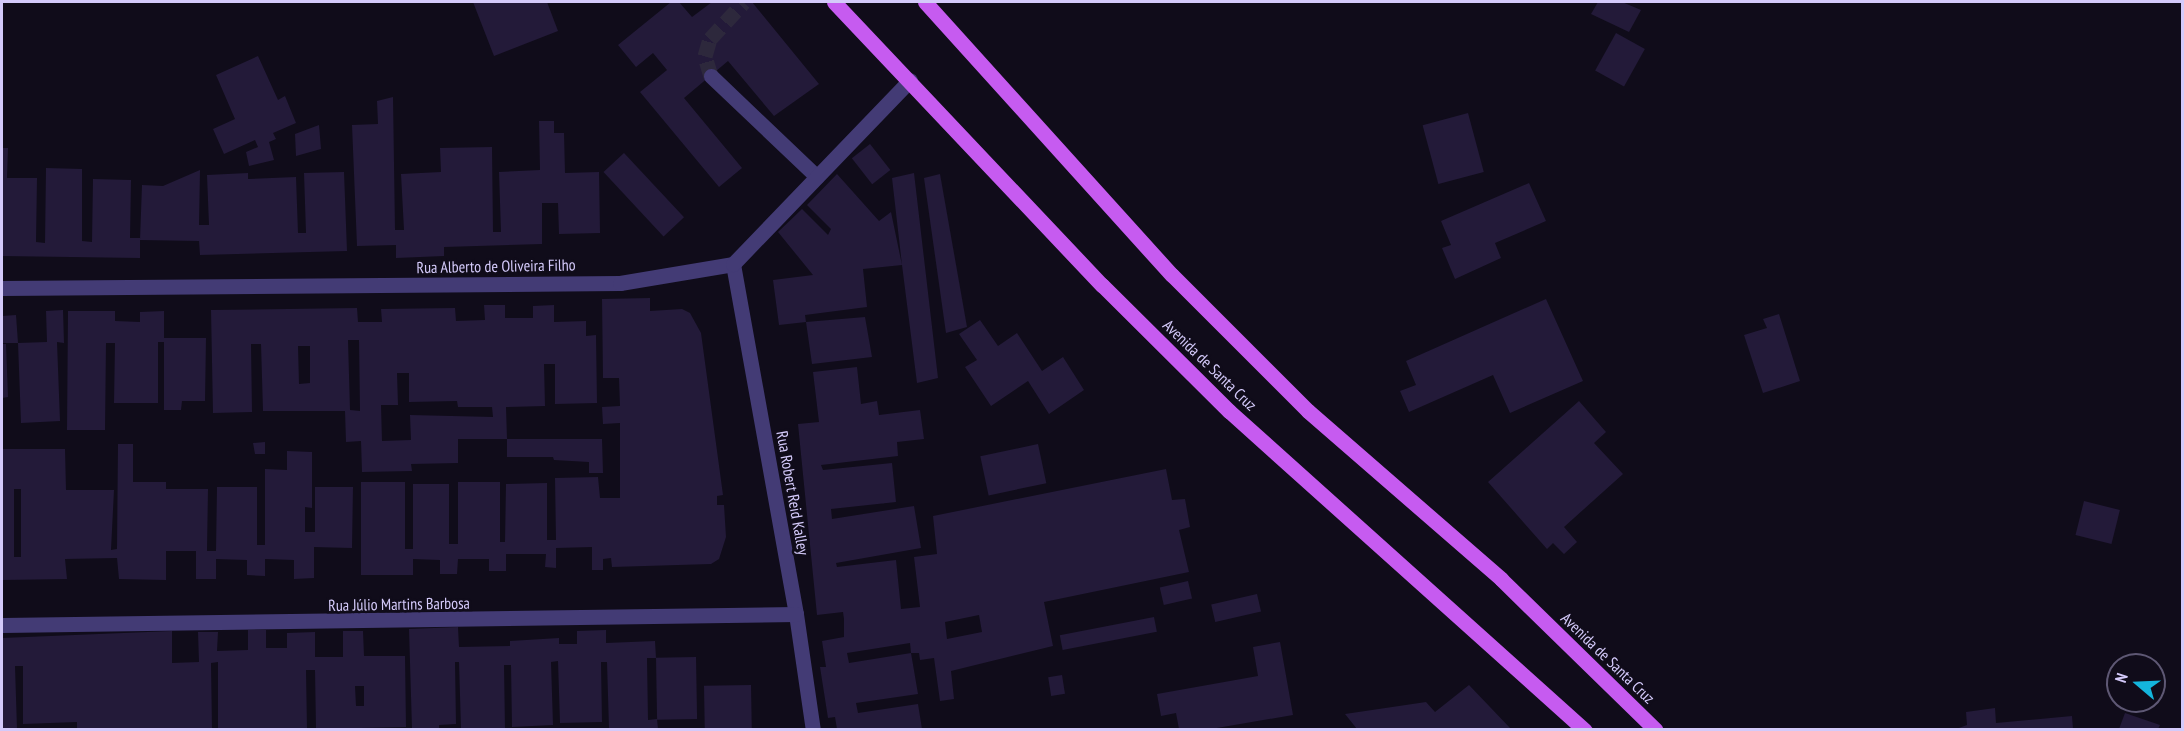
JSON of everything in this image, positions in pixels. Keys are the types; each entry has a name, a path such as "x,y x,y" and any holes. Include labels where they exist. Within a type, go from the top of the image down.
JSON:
{"main road":[{"name":"Avenida de Santa Cruz","path":"834,2 1102,285 1229,411 1586,729"},
{"name":"Avenida de Santa Cruz","path":"924,2 1172,275 1308,411 1502,579 1656,729"}],"street":[{"path":"711,76 817,177"},
{"path":"733,264 910,80"},
{"name":"Rua Alberto de Oliveira Filho","path":"2,288 620,283 733,264"},
{"name":"Rua Robert Reid Kalley","path":"733,264 796,614 813,729"},
{"name":"Rua Júlio Martins Barbosa","path":"2,625 796,614"}],"building":[{"path":"473,2 547,2 558,31 494,56"},
{"path":"671,2 679,2 692,17 712,2 752,2 819,84 774,116 728,61 684,98 742,168 719,187 640,92 667,70 653,53 636,67 618,45"},
{"path":"1598,2 1622,2 1641,10 1629,32 1591,14"},
{"path":"1616,33 1645,49 1624,87 1595,71"},
{"path":"258,56 278,100 285,96 296,123 273,133 276,139 269,142 274,160 249,166 246,152 258,147 255,140 224,154 213,129 235,119 216,75"},
{"path":"393,97 395,230 404,230 401,174 441,172 440,148 492,147 493,232 501,232 499,172 540,170 539,121 554,121 554,133 564,133 565,173 599,172 600,233 559,234 558,203 542,203 542,244 444,247 444,256 396,258 396,245 357,246 352,125 378,124 377,101"},
{"path":"1468,113 1484,172 1438,184 1423,125"},
{"path":"319,125 321,149 296,156 295,134"},
{"path":"870,144 890,170 872,184 852,158"},
{"path":"2,148 8,148 7,178 37,178 36,242 45,243 46,168 82,169 82,241 92,242 93,179 131,180 130,238 140,238 140,258 2,256"},
{"path":"624,153 684,217 664,236 604,172"},
{"path":"200,170 199,225 209,225 207,175 248,173 248,179 296,177 298,233 306,233 304,173 344,172 347,251 200,255 199,241 140,240 142,185 163,186"},
{"path":"914,173 938,378 917,383 892,178"},
{"path":"837,174 879,221 891,212 902,265 863,269 867,307 805,315 806,322 779,325 773,280 813,275 778,232 802,209 828,235 831,229 807,205"},
{"path":"940,174 967,327 946,333 924,178"},
{"path":"1529,183 1546,221 1495,243 1501,258 1455,279 1442,248 1451,245 1441,221"},
{"path":"650,298 650,311 682,309 690,313 701,333 723,495 717,496 717,505 724,505 726,537 719,559 711,564 612,567 611,558 603,559 603,570 592,570 592,547 556,548 556,568 545,567 546,554 506,554 506,571 489,571 489,559 458,559 457,574 440,574 440,560 413,559 413,575 361,575 361,482 405,482 405,549 413,549 413,484 449,484 449,544 458,544 458,482 500,482 500,542 505,542 506,484 547,483 547,540 556,540 555,478 598,477 600,498 620,498 620,423 603,424 602,407 620,406 619,378 603,378 602,299"},
{"path":"1546,299 1583,381 1510,413 1493,375 1409,412 1400,391 1416,385 1406,361"},
{"path":"484,305 505,305 505,318 533,318 533,306 554,305 554,322 586,321 586,336 596,335 597,403 555,404 555,364 544,364 545,406 506,407 507,439 458,439 458,463 411,464 412,471 362,472 361,441 346,442 345,411 263,411 261,344 251,344 252,412 213,413 211,310 357,308 358,322 382,322 381,309 455,308 456,321 485,320","holes":["348,340 359,340 360,411 350,410","298,346 310,346 310,383 299,384","397,373 409,373 409,402 457,401 458,407 492,407 493,417 410,415 411,440 382,441 381,405 398,405"]},
{"path":"63,310 64,343 57,342 60,421 21,423 18,343 47,342 46,311"},
{"path":"68,311 115,311 115,321 140,322 140,312 164,311 164,338 206,338 205,401 182,401 181,410 164,410 164,342 158,342 158,403 114,403 115,343 106,343 105,430 67,430"},
{"path":"1779,314 1800,381 1763,393 1744,335 1767,328 1763,319"},
{"path":"16,315 18,343 2,343 2,316"},
{"path":"865,317 872,357 812,364 806,322"},
{"path":"980,320 998,346 1017,333 1042,371 1063,357 1084,390 1049,414 1028,381 991,406 965,367 977,360 959,334"},
{"path":"2,344 6,344 8,397 2,398"},
{"path":"857,367 861,404 877,401 879,415 920,410 924,439 897,442 898,456 821,465 823,470 892,463 896,502 831,509 832,519 914,506 921,548 836,563 837,567 896,560 901,609 920,607 914,557 937,554 933,516 1166,469 1172,500 1185,499 1190,527 1179,530 1189,572 1044,602 1053,646 951,671 954,699 940,701 934,658 920,660 919,653 911,653 918,694 856,703 858,713 918,704 922,729 837,729 835,717 828,718 820,667 826,667 822,641 844,637 844,619 843,612 817,615 798,424 819,422 813,372","holes":["979,615 982,632 947,639 945,622","910,643 911,653 849,663 847,653"]},
{"path":"1579,401 1606,432 1594,443 1623,474 1564,527 1577,542 1564,554 1553,543 1547,549 1488,482"},
{"path":"507,439 602,439 603,473 589,473 589,462 554,460 553,457 507,457"},
{"path":"265,442 265,454 255,454 253,443"},
{"path":"118,444 133,444 133,482 166,482 166,489 208,489 207,551 216,551 217,487 257,487 257,545 265,545 265,469 287,470 287,451 312,452 312,508 305,507 305,532 315,532 315,487 353,487 352,548 314,547 314,578 294,579 294,560 265,559 265,576 247,575 247,560 216,559 216,579 196,579 196,551 166,551 166,580 119,579 117,558 65,559 67,579 2,580 2,449 65,449 66,490 114,490 111,550 117,549","holes":["14,489 21,489 21,557 14,557"]},
{"path":"1038,444 1046,483 989,495 980,456"},
{"path":"2084,501 2120,510 2111,544 2076,535"},
{"path":"1188,581 1192,599 1164,605 1160,588"},
{"path":"1257,594 1261,612 1215,622 1211,605"},
{"path":"1154,617 1157,632 1063,650 1060,635"},
{"path":"458,627 459,647 510,646 510,641 559,638 559,644 577,644 577,631 606,630 606,643 655,641 656,658 647,658 648,720 657,719 658,729 609,729 607,662 601,662 602,722 560,723 558,661 551,662 553,725 512,727 511,665 504,665 505,729 461,729 459,662 455,662 456,724 439,725 439,729 412,729 409,629"},
{"path":"248,630 266,630 266,648 287,648 287,633 315,632 315,657 343,657 343,631 363,631 364,656 405,656 406,727 316,729 315,670 306,670 307,729 218,729 218,662 211,663 212,729 77,729 77,722 23,724 23,666 15,666 17,729 2,729 2,638 172,631 172,663 199,662 198,632 218,632 217,651 248,650","holes":["355,686 364,686 364,706 356,706"]},
{"path":"1280,642 1293,715 1211,729 1179,729 1176,713 1161,716 1157,694 1258,676 1253,647"},
{"path":"696,657 697,719 657,720 656,658"},
{"path":"1062,675 1065,694 1051,696 1048,677"},
{"path":"751,685 752,729 705,730 704,686"},
{"path":"1469,685 1511,729 1357,729 1345,714 1426,702 1435,712"},
{"path":"1995,708 1996,723 2072,716 2073,729 1956,729 1967,725 1966,712"},
{"path":"2125,713 2160,725 2158,729 2119,729"}],"tunnel":[{"path":"711,76 705,56 710,39 744,2"}]}
